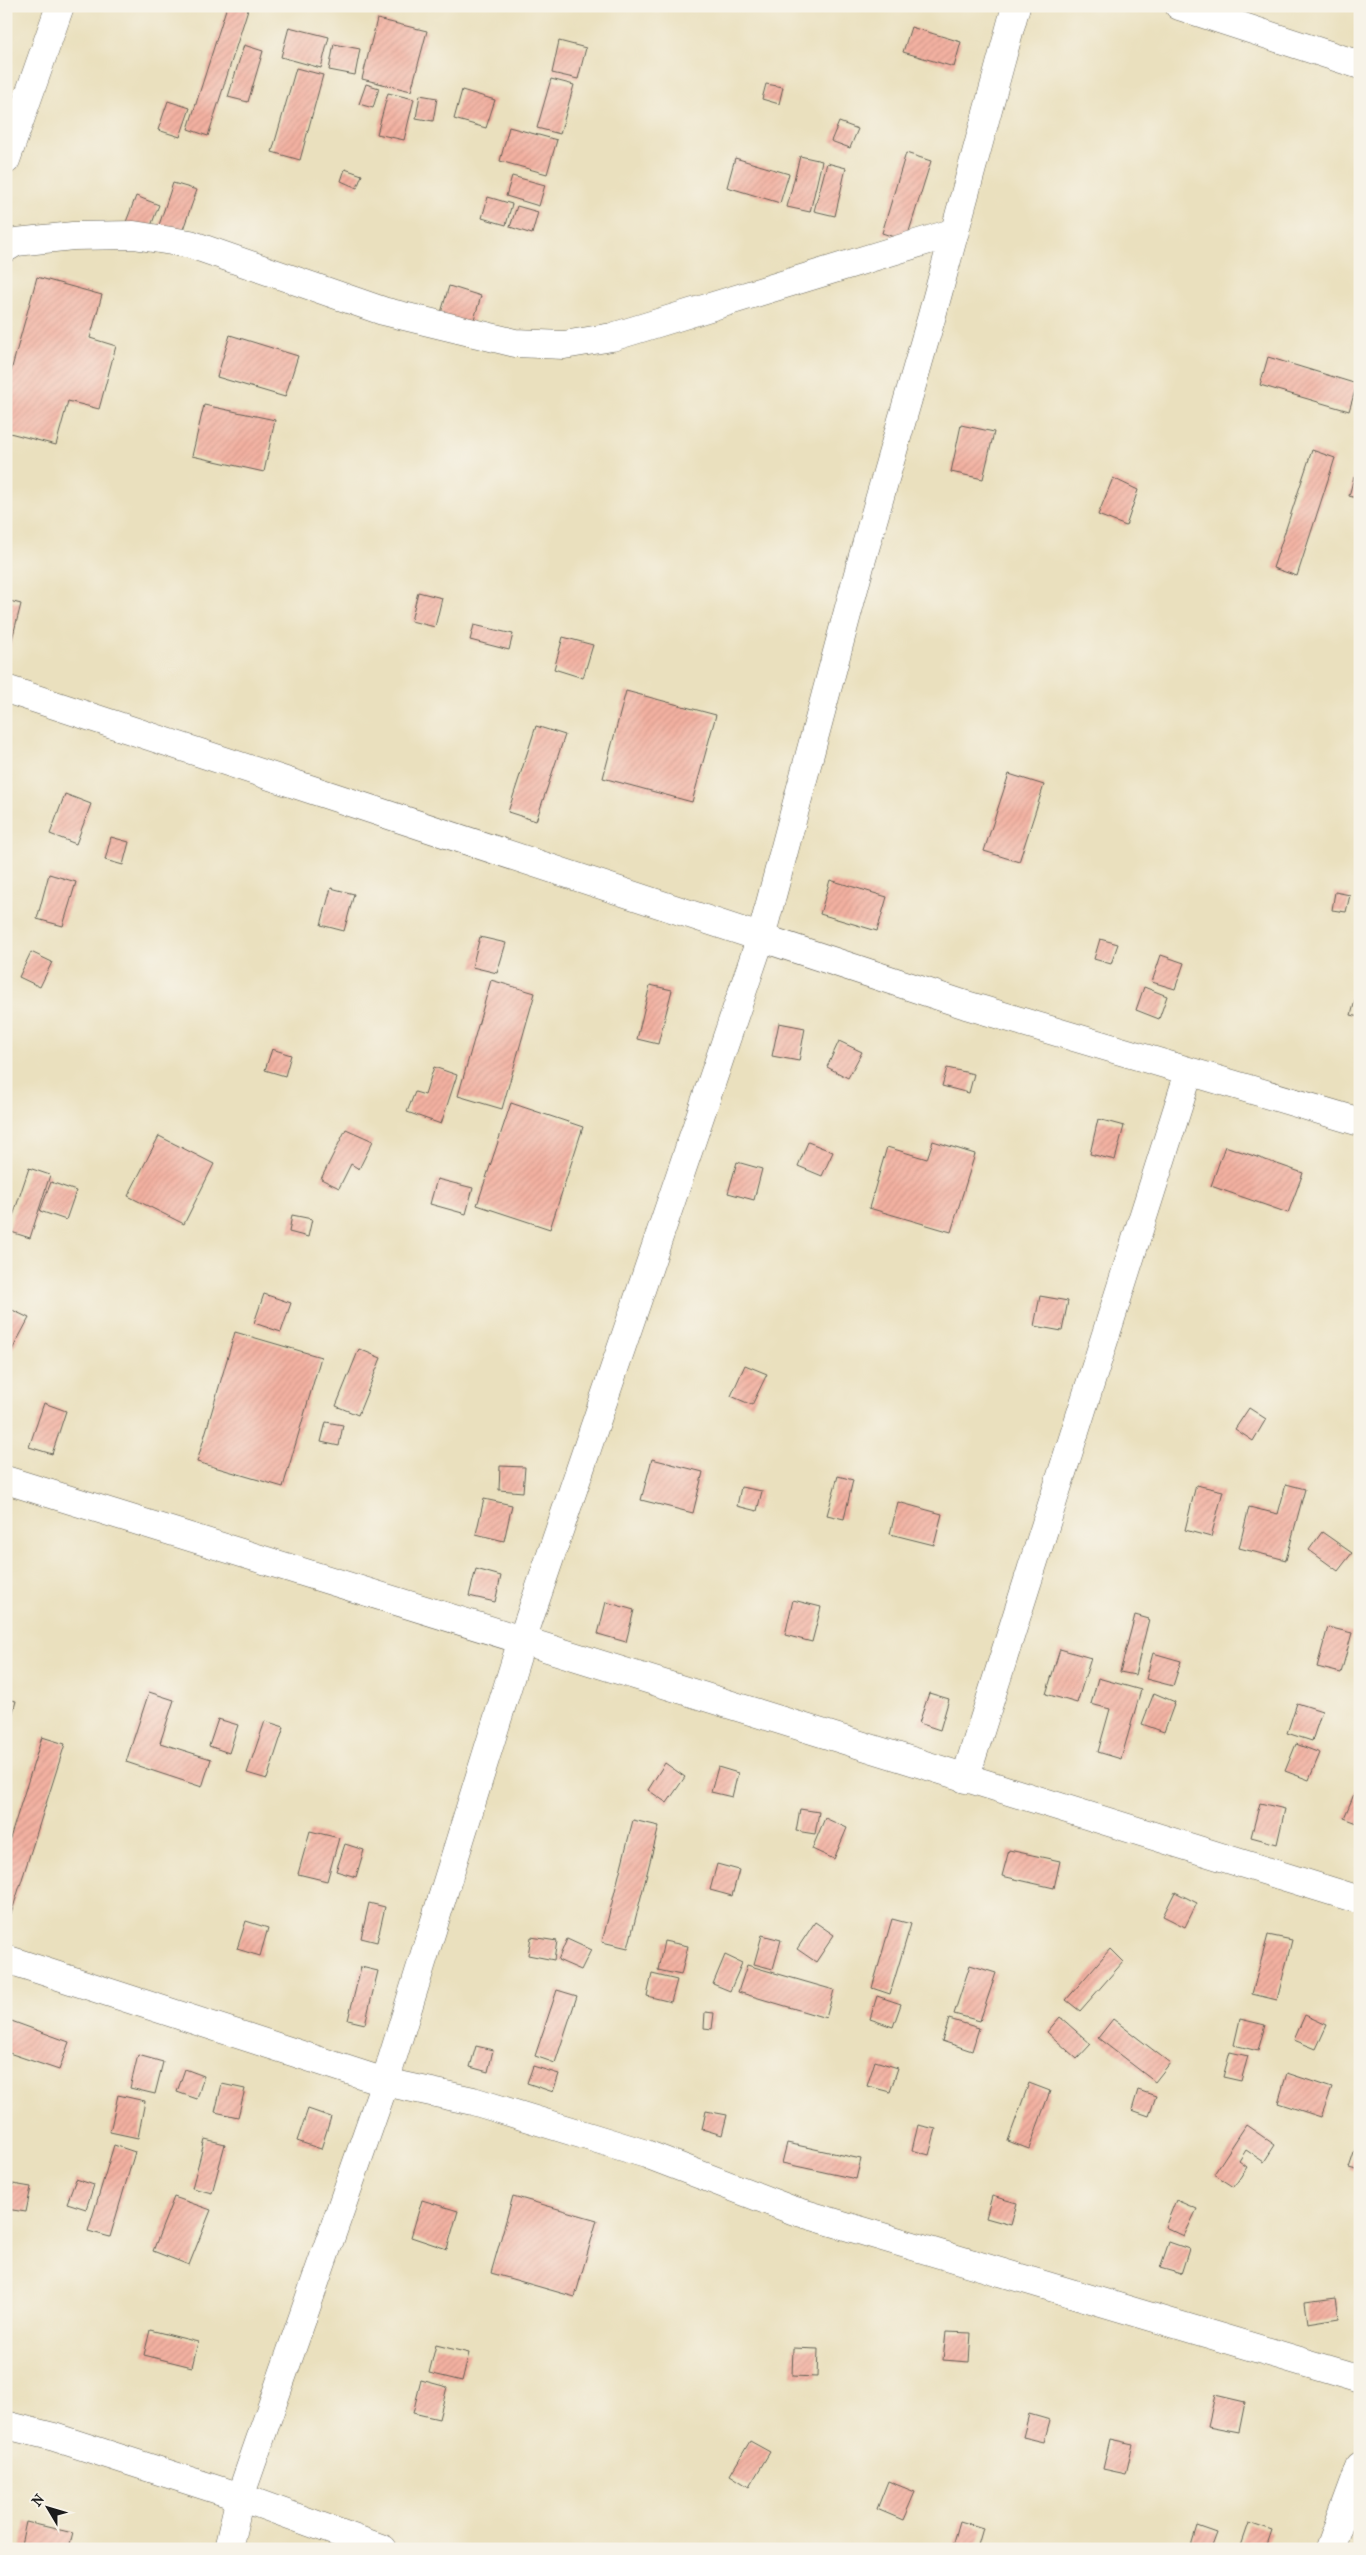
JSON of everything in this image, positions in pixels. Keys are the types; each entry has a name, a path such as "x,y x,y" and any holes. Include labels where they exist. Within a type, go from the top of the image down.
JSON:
{"street":[{"path":"6,160 60,6"},
{"path":"228,2549 240,2497 385,2082 522,1640 762,937 860,566 955,232 1016,6"},
{"path":"1179,6 1315,52 1360,65"},
{"path":"6,248 16,242 73,236 134,235 180,243 383,311 515,343 564,345 612,337 955,232"},
{"path":"6,689 966,1005 1360,1122"},
{"path":"965,1779 1189,1072"},
{"path":"6,1480 1360,1900"},
{"path":"6,1959 385,2082 491,2107 646,2154 792,2210 1360,2379"},
{"path":"6,2425 54,2437 240,2497 383,2549"},
{"path":"1330,2549 1360,2467"}],"building":[{"path":"227,6 249,6 208,136 188,129"},
{"path":"377,19 427,31 411,91 362,79"},
{"path":"289,27 329,37 321,68 281,57"},
{"path":"911,27 961,42 954,67 903,52"},
{"path":"559,41 586,48 578,79 552,73"},
{"path":"334,44 360,49 355,75 329,70"},
{"path":"244,45 263,51 248,102 228,97"},
{"path":"296,68 323,75 300,160 272,152"},
{"path":"551,79 574,85 560,134 537,128"},
{"path":"366,84 379,88 373,108 359,104"},
{"path":"766,84 783,87 779,104 762,99"},
{"path":"462,90 495,100 486,128 454,119"},
{"path":"388,93 414,99 404,140 377,134"},
{"path":"420,95 437,98 433,121 416,118"},
{"path":"168,101 190,108 180,137 158,130"},
{"path":"839,122 858,129 850,148 831,141"},
{"path":"509,127 557,140 547,174 500,161"},
{"path":"906,153 931,161 906,241 882,233"},
{"path":"800,156 822,161 810,212 787,207"},
{"path":"735,158 789,174 780,203 727,187"},
{"path":"827,163 846,168 835,216 814,211"},
{"path":"345,169 362,175 357,188 341,181"},
{"path":"512,176 545,185 539,206 506,196"},
{"path":"173,183 197,190 181,235 158,228"},
{"path":"136,196 159,205 149,231 126,222"},
{"path":"488,197 512,204 506,225 482,218"},
{"path":"517,206 538,212 532,234 510,227"},
{"path":"37,277 102,295 90,338 116,346 99,409 68,401 56,445 6,432 6,389"},
{"path":"449,286 481,296 472,326 440,316"},
{"path":"230,335 298,356 285,397 217,377"},
{"path":"1268,357 1357,384 1349,411 1260,385"},
{"path":"204,405 275,420 264,472 192,456"},
{"path":"961,425 994,432 983,479 951,472"},
{"path":"1312,450 1335,458 1297,576 1273,568"},
{"path":"1354,477 1360,479 1360,499 1349,496"},
{"path":"1113,478 1138,490 1126,526 1098,515"},
{"path":"418,592 442,598 435,627 411,621"},
{"path":"6,600 21,604 7,659 6,659"},
{"path":"474,625 513,634 509,650 470,640"},
{"path":"563,637 593,645 583,678 554,669"},
{"path":"626,691 716,715 692,802 603,778"},
{"path":"536,726 565,735 536,821 508,812"},
{"path":"1009,774 1044,785 1019,862 984,851"},
{"path":"65,794 91,804 76,844 50,834"},
{"path":"111,837 129,842 123,865 105,860"},
{"path":"49,874 76,882 63,926 37,919"},
{"path":"830,880 887,897 877,931 820,914"},
{"path":"331,888 354,894 344,931 321,925"},
{"path":"1335,892 1350,895 1346,912 1332,910"},
{"path":"480,937 506,943 497,973 472,967"},
{"path":"1100,939 1118,944 1111,964 1094,959"},
{"path":"31,952 52,962 40,987 19,977"},
{"path":"1161,955 1184,963 1175,989 1152,982"},
{"path":"491,980 535,993 502,1109 458,1096"},
{"path":"1360,983 1360,1017 1351,1015"},
{"path":"650,985 672,990 658,1044 637,1039"},
{"path":"1144,987 1167,996 1159,1019 1136,1010"},
{"path":"779,1023 805,1028 799,1061 772,1056"},
{"path":"839,1041 862,1052 848,1078 827,1067"},
{"path":"272,1049 291,1055 285,1076 265,1070"},
{"path":"434,1067 457,1075 441,1124 407,1112 415,1092 425,1095"},
{"path":"947,1068 974,1074 969,1093 942,1086"},
{"path":"511,1103 583,1127 550,1229 477,1205"},
{"path":"1098,1119 1124,1126 1115,1160 1090,1154"},
{"path":"346,1129 373,1141 359,1169 351,1164 339,1188 321,1179"},
{"path":"159,1136 214,1164 184,1224 128,1196"},
{"path":"933,1141 975,1154 951,1232 869,1208 887,1147 927,1159"},
{"path":"808,1142 833,1152 822,1176 798,1166"},
{"path":"1225,1146 1303,1173 1288,1213 1211,1186"},
{"path":"737,1162 762,1169 754,1200 728,1193"},
{"path":"29,1168 50,1175 30,1238 8,1231"},
{"path":"437,1179 473,1188 466,1214 430,1204"},
{"path":"51,1182 76,1191 66,1220 40,1211"},
{"path":"292,1215 312,1219 308,1237 289,1232"},
{"path":"264,1294 291,1303 281,1332 254,1323"},
{"path":"1040,1296 1068,1301 1062,1331 1034,1326"},
{"path":"6,1307 29,1318 12,1350 6,1347"},
{"path":"235,1332 321,1357 283,1487 197,1462"},
{"path":"359,1349 381,1358 358,1415 336,1406"},
{"path":"745,1365 767,1374 752,1405 731,1396"},
{"path":"44,1403 66,1411 52,1454 29,1447"},
{"path":"1249,1408 1266,1419 1253,1441 1235,1429"},
{"path":"326,1422 343,1425 339,1446 321,1442"},
{"path":"652,1459 703,1472 693,1513 641,1500"},
{"path":"500,1466 525,1467 523,1492 499,1490"},
{"path":"838,1476 853,1480 844,1519 827,1515"},
{"path":"1286,1484 1305,1489 1286,1560 1239,1548 1249,1507 1278,1514"},
{"path":"1196,1485 1223,1491 1211,1537 1185,1530"},
{"path":"741,1487 762,1491 757,1511 737,1506"},
{"path":"484,1499 512,1505 504,1541 476,1534"},
{"path":"898,1502 942,1514 934,1545 890,1534"},
{"path":"1322,1532 1352,1553 1338,1571 1309,1550"},
{"path":"476,1569 501,1576 495,1602 469,1596"},
{"path":"793,1600 821,1607 812,1642 785,1635"},
{"path":"606,1602 634,1610 626,1642 598,1634"},
{"path":"1135,1615 1149,1619 1135,1675 1120,1672"},
{"path":"1328,1627 1352,1633 1341,1673 1317,1667"},
{"path":"1060,1649 1091,1658 1077,1703 1046,1694"},
{"path":"1153,1653 1181,1661 1173,1686 1146,1679"},
{"path":"1098,1678 1141,1690 1121,1759 1098,1752 1110,1709 1091,1704"},
{"path":"149,1692 174,1700 160,1743 211,1759 202,1787 126,1762"},
{"path":"929,1693 949,1699 940,1730 919,1723"},
{"path":"1154,1693 1175,1702 1164,1732 1142,1724"},
{"path":"6,1699 16,1701 7,1734 6,1734"},
{"path":"1297,1703 1322,1711 1312,1741 1287,1733"},
{"path":"218,1719 238,1725 229,1753 209,1746"},
{"path":"265,1721 284,1727 267,1779 247,1773"},
{"path":"42,1737 65,1744 11,1914 6,1912 6,1851"},
{"path":"1296,1744 1320,1753 1309,1780 1285,1771"},
{"path":"665,1763 685,1777 667,1803 648,1790"},
{"path":"718,1767 738,1773 732,1797 711,1792"},
{"path":"1360,1780 1360,1824 1344,1818"},
{"path":"1260,1803 1285,1809 1277,1844 1251,1837"},
{"path":"800,1809 819,1812 815,1834 796,1831"},
{"path":"825,1818 847,1828 834,1859 812,1849"},
{"path":"633,1820 659,1826 628,1948 602,1942"},
{"path":"310,1831 339,1838 327,1881 298,1874"},
{"path":"345,1844 364,1850 356,1877 336,1871"},
{"path":"1009,1850 1060,1861 1054,1888 1002,1876"},
{"path":"717,1864 739,1870 732,1896 710,1890"},
{"path":"1175,1892 1197,1903 1185,1927 1163,1916"},
{"path":"369,1903 385,1907 377,1942 361,1938"},
{"path":"892,1919 911,1924 890,1994 872,1988"},
{"path":"246,1921 268,1928 260,1956 237,1949"},
{"path":"815,1922 834,1935 816,1962 797,1949"},
{"path":"762,1935 781,1940 773,1969 754,1964"},
{"path":"1268,1935 1292,1940 1277,2000 1252,1994"},
{"path":"531,1937 557,1941 554,1960 528,1955"},
{"path":"567,1939 591,1950 581,1970 558,1960"},
{"path":"664,1941 688,1946 681,1975 658,1970"},
{"path":"1110,1949 1123,1962 1080,2011 1066,2000"},
{"path":"725,1955 742,1963 730,1991 713,1984"},
{"path":"747,1965 834,1990 826,2018 738,1992"},
{"path":"970,1965 996,1973 980,2021 954,2014"},
{"path":"361,1967 378,1971 365,2024 348,2020"},
{"path":"652,1974 677,1980 671,2002 647,1996"},
{"path":"557,1990 577,1996 555,2063 535,2056"},
{"path":"877,1996 901,2004 893,2027 870,2019"},
{"path":"705,2012 714,2013 712,2029 704,2028"},
{"path":"1305,2015 1327,2025 1316,2049 1294,2040"},
{"path":"1060,2017 1091,2044 1077,2059 1047,2032"},
{"path":"6,2019 69,2042 59,2070 6,2052"},
{"path":"949,2019 979,2028 972,2051 942,2041"},
{"path":"1113,2019 1170,2063 1155,2082 1098,2038"},
{"path":"1240,2019 1265,2025 1258,2051 1234,2045"},
{"path":"476,2046 493,2050 488,2072 470,2067"},
{"path":"1230,2052 1248,2056 1241,2081 1223,2077"},
{"path":"138,2055 163,2062 155,2094 130,2088"},
{"path":"875,2061 898,2068 890,2092 867,2086"},
{"path":"533,2066 559,2074 553,2092 527,2083"},
{"path":"185,2069 204,2076 197,2099 177,2092"},
{"path":"1287,2073 1332,2088 1321,2117 1278,2103"},
{"path":"1029,2083 1050,2091 1029,2149 1008,2141"},
{"path":"222,2084 245,2089 238,2117 215,2112"},
{"path":"1138,2090 1156,2096 1149,2116 1132,2110"},
{"path":"118,2095 145,2101 138,2138 110,2132"},
{"path":"308,2109 331,2117 321,2149 297,2141"},
{"path":"706,2111 727,2115 722,2135 702,2129"},
{"path":"918,2125 936,2129 929,2155 912,2150"},
{"path":"1246,2125 1275,2145 1264,2162 1246,2150 1239,2161 1247,2167 1234,2187 1214,2174"},
{"path":"205,2139 225,2144 212,2193 192,2188"},
{"path":"1358,2141 1360,2141 1360,2171 1349,2168"},
{"path":"787,2143 861,2159 856,2179 782,2163"},
{"path":"114,2145 135,2152 110,2237 88,2231"},
{"path":"76,2179 94,2185 86,2209 67,2203"},
{"path":"7,2183 31,2187 26,2212 6,2209"},
{"path":"513,2196 597,2220 575,2297 491,2273"},
{"path":"992,2196 1017,2203 1011,2225 986,2218"},
{"path":"174,2197 211,2210 189,2265 153,2251"},
{"path":"422,2200 458,2211 447,2249 411,2237"},
{"path":"1176,2200 1197,2209 1184,2236 1165,2227"},
{"path":"1169,2242 1189,2249 1181,2274 1160,2268"},
{"path":"1336,2298 1339,2318 1308,2323 1305,2302"},
{"path":"150,2330 198,2342 192,2367 144,2355"},
{"path":"946,2332 971,2333 969,2362 943,2360"},
{"path":"436,2345 469,2353 462,2381 429,2373"},
{"path":"793,2348 818,2349 817,2377 792,2376"},
{"path":"421,2380 447,2387 439,2419 413,2413"},
{"path":"1215,2395 1245,2402 1239,2432 1208,2426"},
{"path":"1029,2414 1050,2420 1044,2442 1023,2437"},
{"path":"1110,2439 1133,2444 1126,2474 1103,2469"},
{"path":"750,2441 770,2452 749,2487 730,2475"},
{"path":"888,2481 915,2492 903,2520 877,2509"},
{"path":"960,2521 983,2528 977,2549 952,2549"},
{"path":"26,2522 73,2533 69,2549 20,2549"},
{"path":"1249,2523 1272,2531 1266,2549 1240,2549"},
{"path":"1197,2526 1217,2533 1211,2549 1190,2549"}]}
